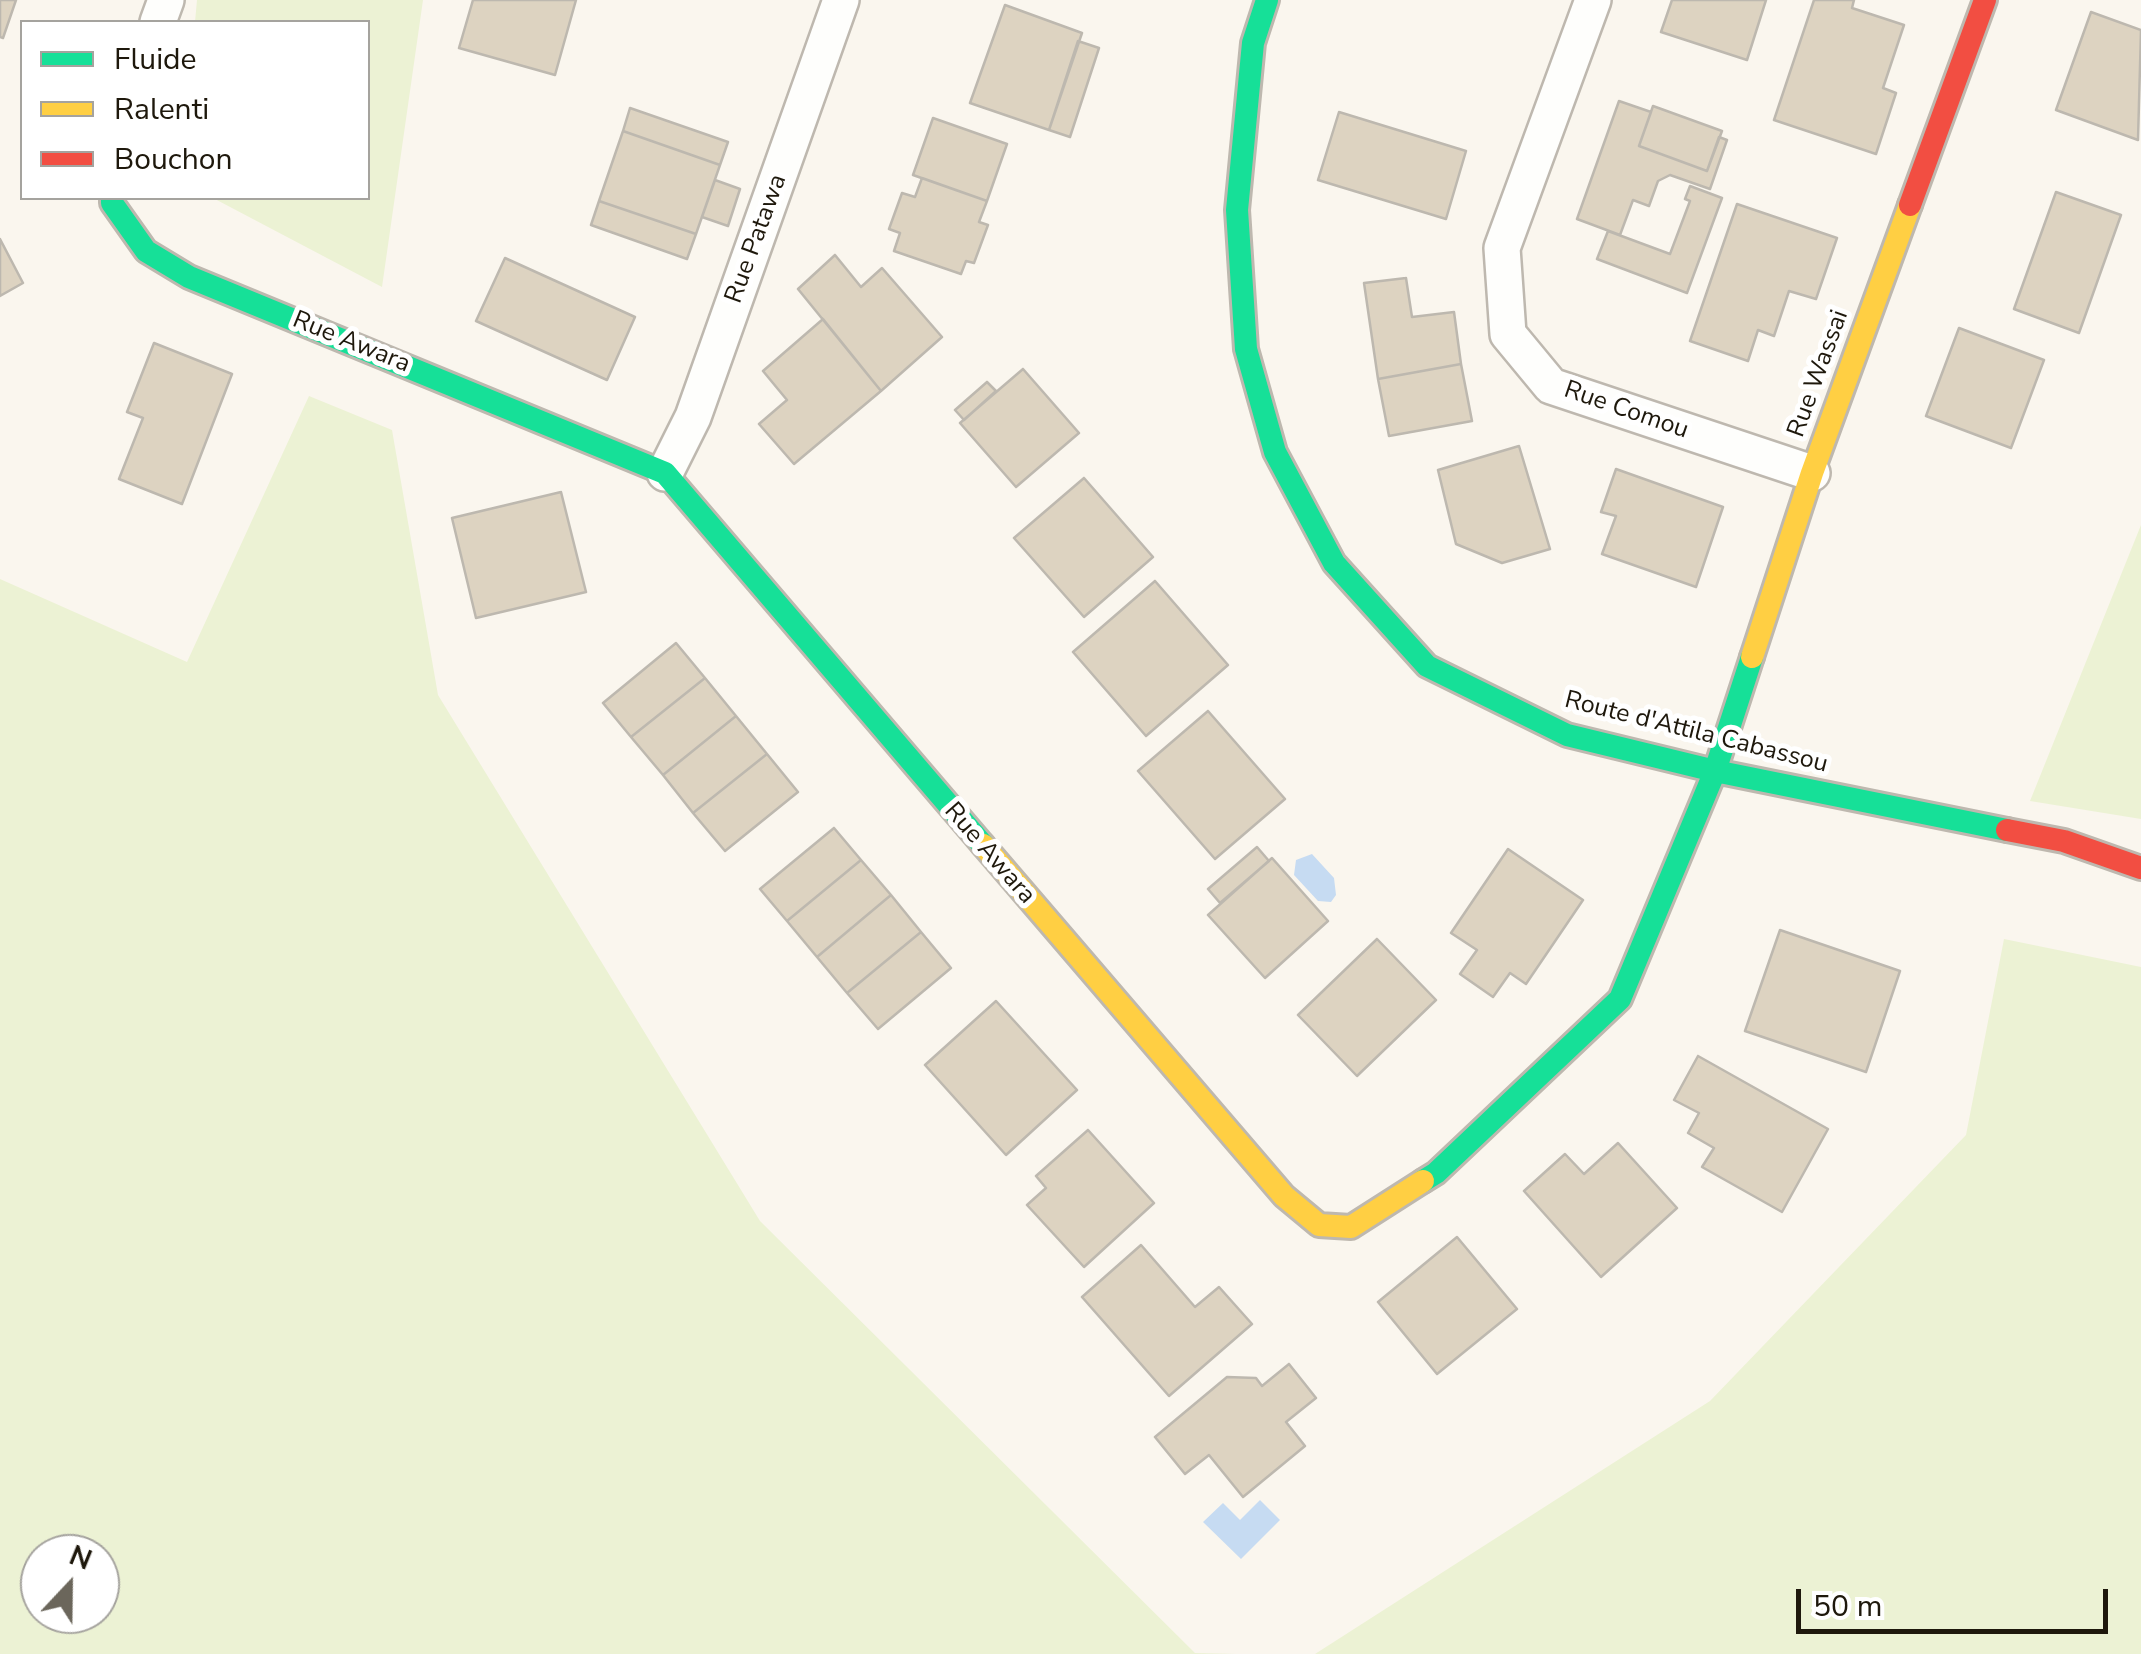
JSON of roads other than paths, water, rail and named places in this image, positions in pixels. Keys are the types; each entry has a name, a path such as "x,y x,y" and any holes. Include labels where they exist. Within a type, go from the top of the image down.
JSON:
{"street":[{"name":"Rue Patawa","path":"665,474 693,417 841,0"},
{"name":"Route d'Attila Cabassou","path":"1267,0 1253,44 1237,210 1246,349 1275,452 1334,562 1428,666 1567,735 1714,771 2064,841 2141,868"},
{"name":"Rue Comou","path":"1592,0 1502,248 1508,334 1551,386 1812,473"},
{"name":"Rue Wassai","path":"1714,771 1812,473 1985,0"},
{"name":"Rue Awara","path":"112,200 146,251 189,276 665,474 1284,1196 1320,1225 1351,1227 1436,1173 1620,999 1714,771"}],"water":[{"path":"1312,854 1334,878 1336,895 1331,902 1318,901 1294,875 1296,860"},
{"path":"1260,1500 1280,1520 1241,1559 1203,1522 1223,1503 1240,1520"}]}
